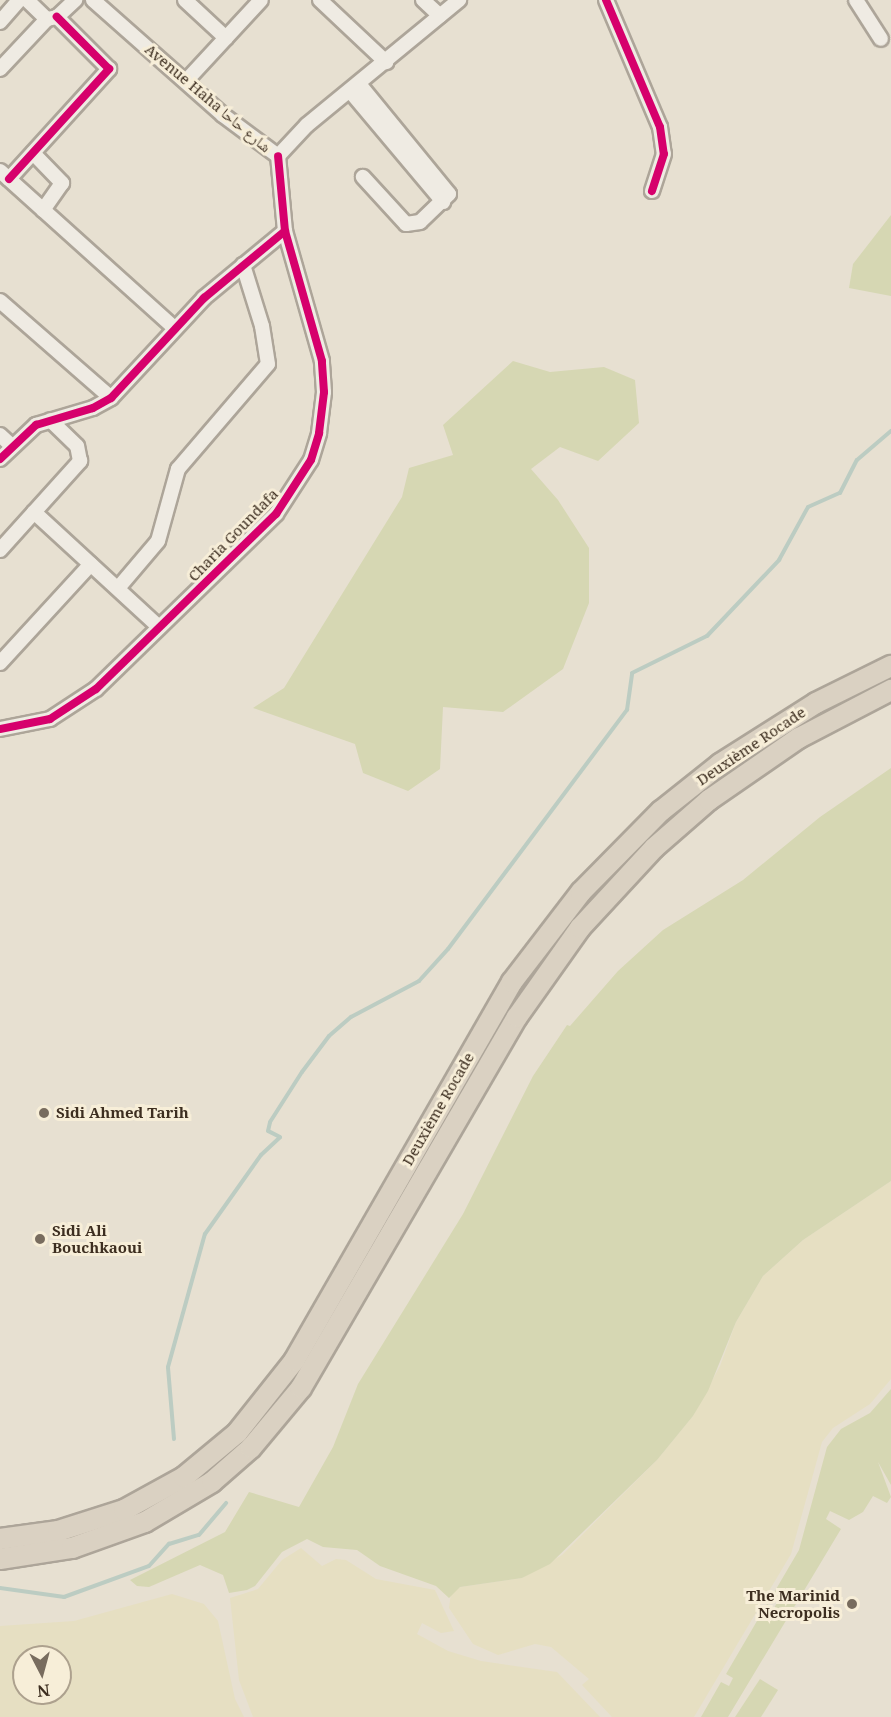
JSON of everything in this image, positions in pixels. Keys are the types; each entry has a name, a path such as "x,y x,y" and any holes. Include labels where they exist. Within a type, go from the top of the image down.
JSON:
{"highway":[{"name":"Deuxième Rocade","path":"0,1539 58,1531 124,1510 184,1477 237,1433 294,1361 512,982 581,892 661,811 720,764 799,712 891,666"},
{"name":"Deuxième Rocade","path":"0,1559 72,1548 145,1522 205,1487 251,1448 301,1388 517,1017 580,928 641,861 709,800 799,738 891,690"}],"street":[{"path":"0,21 19,0"},
{"path":"27,0 52,18 109,69 33,153 4,175 173,327"},
{"path":"0,69 52,18 75,0"},
{"name":"Avenue Haha شارع حاحا","path":"93,0 186,81 278,156 292,139 459,0"},
{"path":"185,0 226,38"},
{"path":"186,81 261,0"},
{"path":"320,0 386,62"},
{"path":"423,0 440,16"},
{"path":"606,0 660,127 664,154 652,191"},
{"path":"856,0 881,39"},
{"path":"355,88 446,196 420,222 406,224 363,177"},
{"path":"33,153 62,183 43,210"},
{"name":"Charia Goundafa","path":"0,729 34,724 67,711 96,689 276,514 295,490 319,433 324,393 322,361 285,231 278,156"},
{"path":"0,459 36,425 93,408 111,398 173,327 285,231"},
{"path":"119,587 158,541 178,469 268,364 262,326 243,265"},
{"path":"3,308 111,398"},
{"path":"0,550 81,456 77,446 50,420"},
{"path":"0,435 12,446"},
{"path":"33,512 119,587 159,627"},
{"path":"0,663 91,564"}],"shaded area":[{"path":"891,1181 891,1379 870,1404 833,1428 822,1442 791,1554 694,1717 612,1717 582,1685 589,1679 551,1647 535,1644 498,1655 473,1644 449,1608 451,1593 460,1587 522,1578 562,1555 657,1460 693,1416 720,1366 736,1322 763,1276 803,1240"},
{"path":"301,1548 322,1566 336,1559 346,1560 376,1579 435,1590 454,1631 441,1633 422,1623 417,1634 448,1651 481,1661 557,1672 600,1717 253,1717 239,1680 230,1598 258,1589 282,1560"},
{"path":"172,1594 204,1604 218,1621 235,1699 244,1717 0,1717 0,1626 74,1621"}],"green space":[{"path":"891,215 891,296 849,288 853,264"},
{"path":"513,361 550,372 604,367 635,380 639,423 598,461 560,447 531,469 558,500 589,548 589,603 563,669 503,712 443,707 440,769 408,791 363,773 355,744 253,708 284,688 402,497 409,468 453,455 443,425"},
{"path":"891,676 891,680 782,737 711,787 632,857 586,907 507,1016 295,1381 266,1420 214,1471 152,1511 83,1537 0,1551 0,1548 81,1535 127,1519 191,1483 247,1436 292,1379 503,1015 583,905 656,829 732,766 805,719"},
{"path":"891,768 891,1181 803,1240 763,1276 736,1322 708,1391 693,1416 657,1460 550,1564 522,1578 460,1587 449,1598 436,1586 380,1566 357,1550 323,1547 307,1539 282,1552 255,1586 247,1590 229,1593 223,1575 200,1565 149,1587 137,1586 130,1580 225,1532 249,1492 299,1507 333,1447 358,1384 463,1214 533,1076 567,1025 570,1026 618,971 663,930 743,880 820,817"},
{"path":"891,1389 891,1485 878,1462 891,1497 887,1503 873,1496 863,1512 849,1520 830,1511 826,1519 841,1529 728,1717 701,1717 721,1682 729,1686 733,1678 726,1674 767,1604 774,1608 778,1601 772,1596 799,1550 827,1447 841,1429 870,1413"},
{"path":"760,1679 778,1690 761,1717 735,1717"}],"waterway":[{"path":"174,1439 168,1367 205,1234 261,1155 280,1137 268,1131 270,1122 302,1072 329,1036 351,1017 419,981 448,949 627,710 632,673 707,636 779,560 808,507 840,493 857,460 891,431"},
{"path":"0,1588 64,1597 149,1566 169,1544 199,1535 226,1503"}],"cycle path":[{"path":"606,0 660,127 664,154 652,191"},
{"path":"9,179 109,69 57,17"},
{"path":"0,729 50,719 96,689 276,514 311,460 319,433 324,392 322,361 285,231 278,156"},
{"path":"0,459 36,425 93,408 111,398 204,298 285,231"}],"place":[{"name":"Sidi Ahmed Tarih","path":"44,1113"},
{"name":"Sidi Ali Bouchkaoui","path":"40,1239"},
{"name":"The Marinid Necropolis","path":"852,1604"}]}
